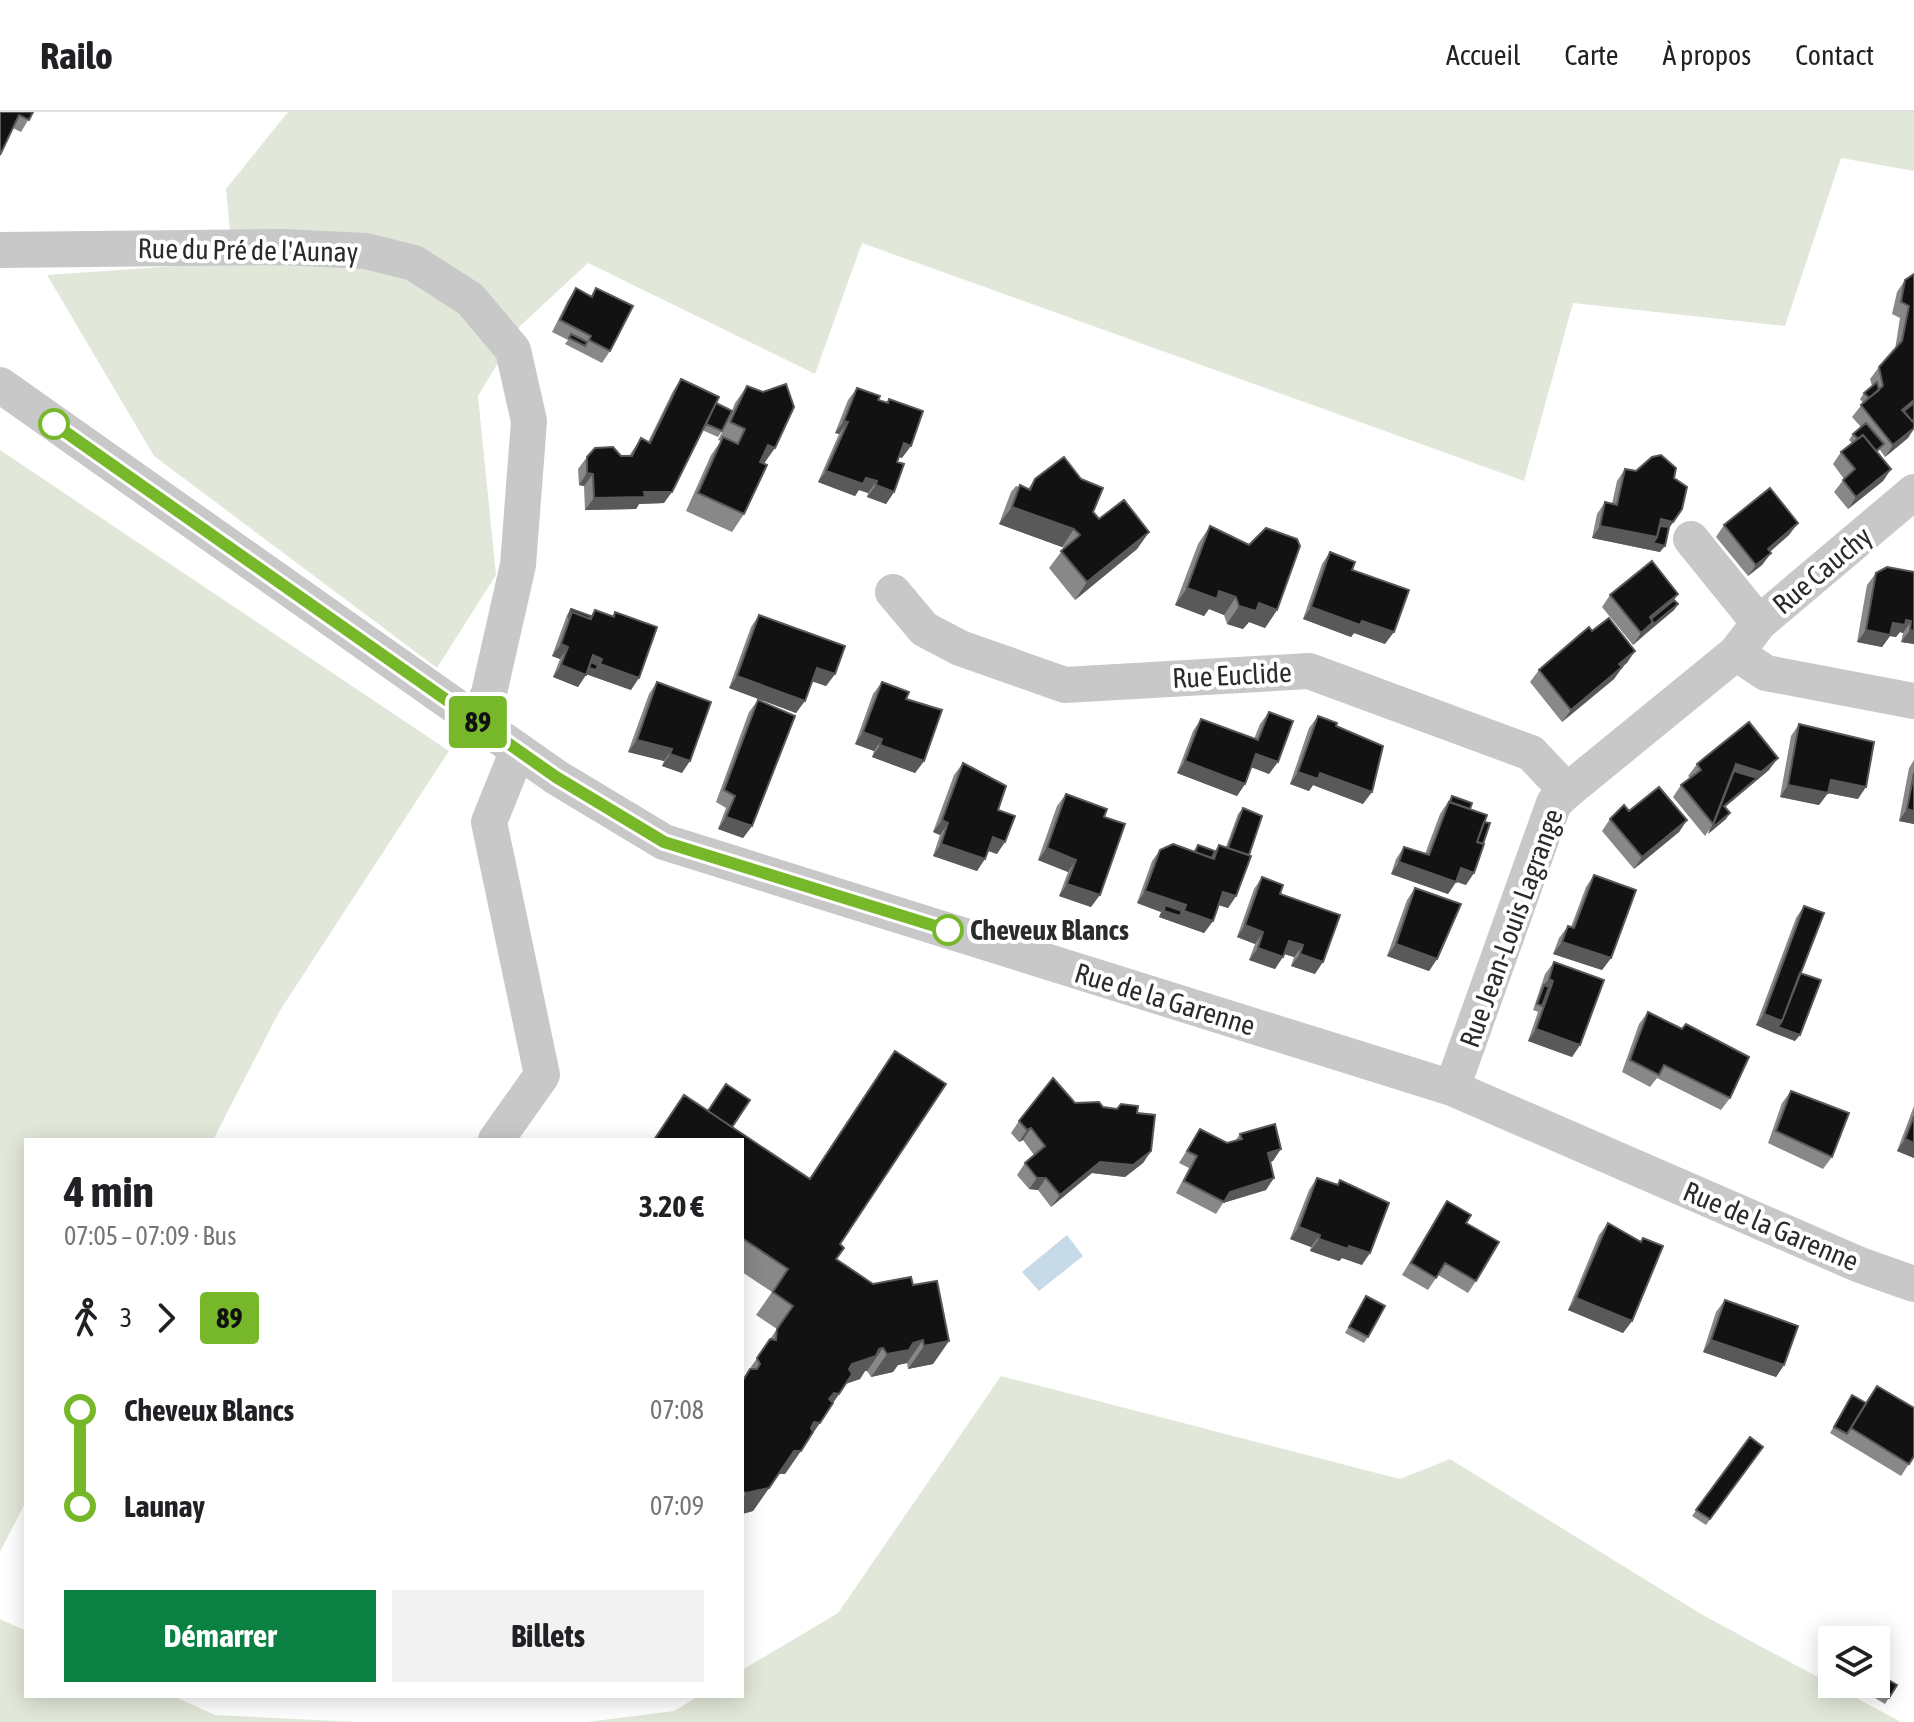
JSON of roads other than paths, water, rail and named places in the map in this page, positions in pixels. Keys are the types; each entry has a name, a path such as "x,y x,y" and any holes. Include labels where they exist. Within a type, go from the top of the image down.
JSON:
{"street":[{"name":"Rue du Pré de l'Aunay","path":"0,250 283,247 366,251 414,263 470,299 513,350 529,421 518,565 489,693 476,721"},
{"name":"Rue de la Garenne","path":"0,385 518,750 664,842 1452,1088 1845,1259 1914,1284"},
{"name":"Rue Cauchy","path":"1736,653 1759,623 1914,492"},
{"path":"1691,539 1759,623"},
{"name":"Rue Euclide","path":"893,592 924,629 960,648 1065,685 1309,671 1531,753 1567,791"},
{"path":"1736,653 1766,673 1914,701"},
{"name":"Rue Jean-Louis Lagrange","path":"1452,1088 1554,803 1736,653"},
{"path":"497,1138 542,1075 489,822 518,750"}],"water":[{"path":"1067,1235 1083,1256 1039,1291 1022,1272"}],"place":[{"name":"Cheveux Blancs","path":"948,930"}]}
